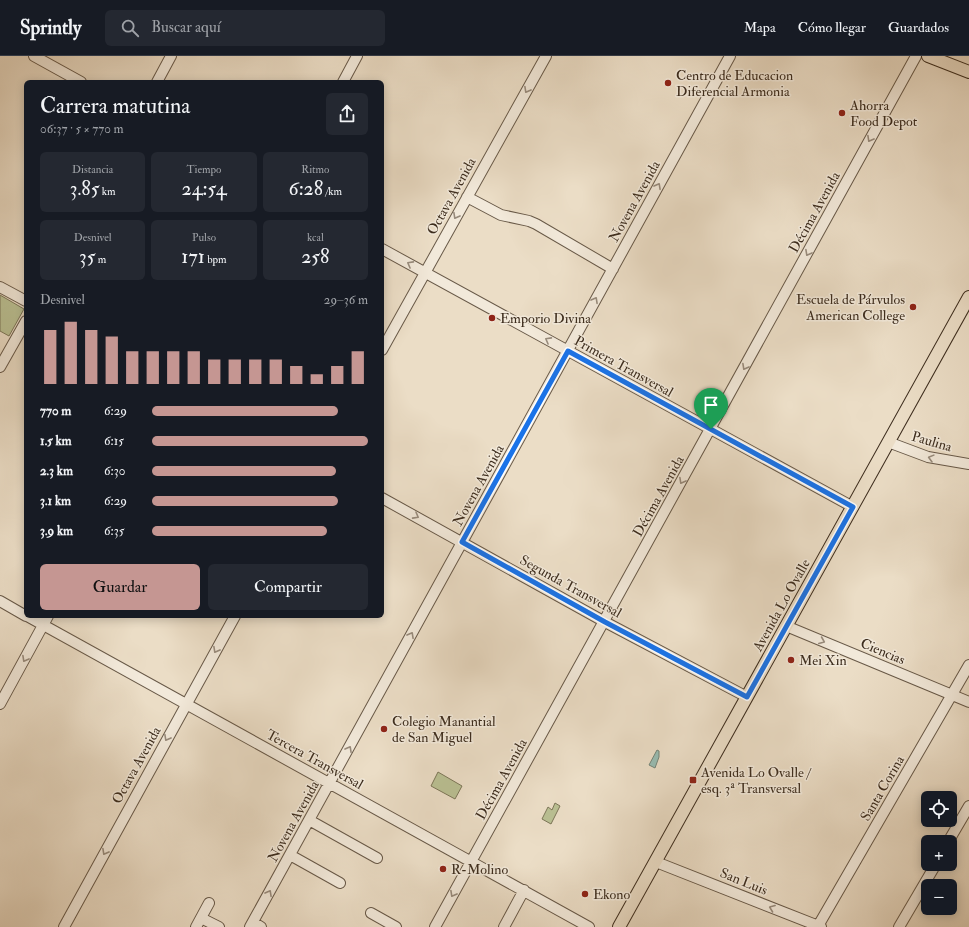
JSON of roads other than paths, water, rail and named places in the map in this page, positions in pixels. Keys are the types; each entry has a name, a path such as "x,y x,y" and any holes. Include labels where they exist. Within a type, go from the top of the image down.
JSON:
{"main road":[{"path":"928,56 969,72"},
{"name":"Avenida Lo Ovalle","path":"619,927 969,297"}],"street":[{"path":"34,56 77,80"},
{"path":"157,80 171,56"},
{"path":"344,80 358,56"},
{"name":"Octava Avenida","path":"384,346 424,272 546,56"},
{"name":"Novena Avenida","path":"255,925 290,855 730,56"},
{"name":"Décima Avenida","path":"435,927 605,622 916,56"},
{"path":"467,197 501,215 536,224 613,269"},
{"name":"Primera Transversal","path":"384,250 853,507"},
{"path":"0,287 24,300"},
{"path":"0,367 24,324"},
{"name":"Paulina","path":"888,442 928,458 969,464"},
{"name":"Segunda Transversal","path":"384,499 605,622 747,697"},
{"name":"Tercera Transversal","path":"0,601 24,615"},
{"name":"Tercera Transversal","path":"36,618 46,620 186,704 590,927"},
{"name":"Octava Avenida","path":"64,927 234,618"},
{"path":"0,704 46,620"},
{"name":"Ciencias","path":"786,626 969,702"},
{"name":"Santa Corina","path":"820,926 969,665"},
{"path":"952,835 969,806"},
{"path":"310,820 377,858"},
{"path":"290,855 340,883"},
{"name":"San Luis","path":"656,862 820,926"},
{"path":"899,927 932,871"},
{"path":"504,927 524,890"},
{"path":"196,927 209,903"},
{"path":"371,913 396,927"},
{"path":"201,918 219,927"}],"water":[{"path":"657,750 659,751 659,757 655,768 649,765"}],"place":[{"name":"Centro de Educacion Diferencial Armonia","path":"668,83"},
{"name":"Ahorra Food Depot","path":"842,113"},
{"name":"Escuela de Párvulos American College","path":"913,307"},
{"name":"Emporio Divina","path":"492,318"},
{"name":"Mei Xin","path":"791,660"},
{"name":"Colegio Manantial de San Miguel","path":"384,729"},
{"name":"Avenida Lo Ovalle / esq. 3ª Transversal","path":"693,780"},
{"name":"R-Molino","path":"443,869"},
{"name":"Ekono","path":"585,894"}]}
